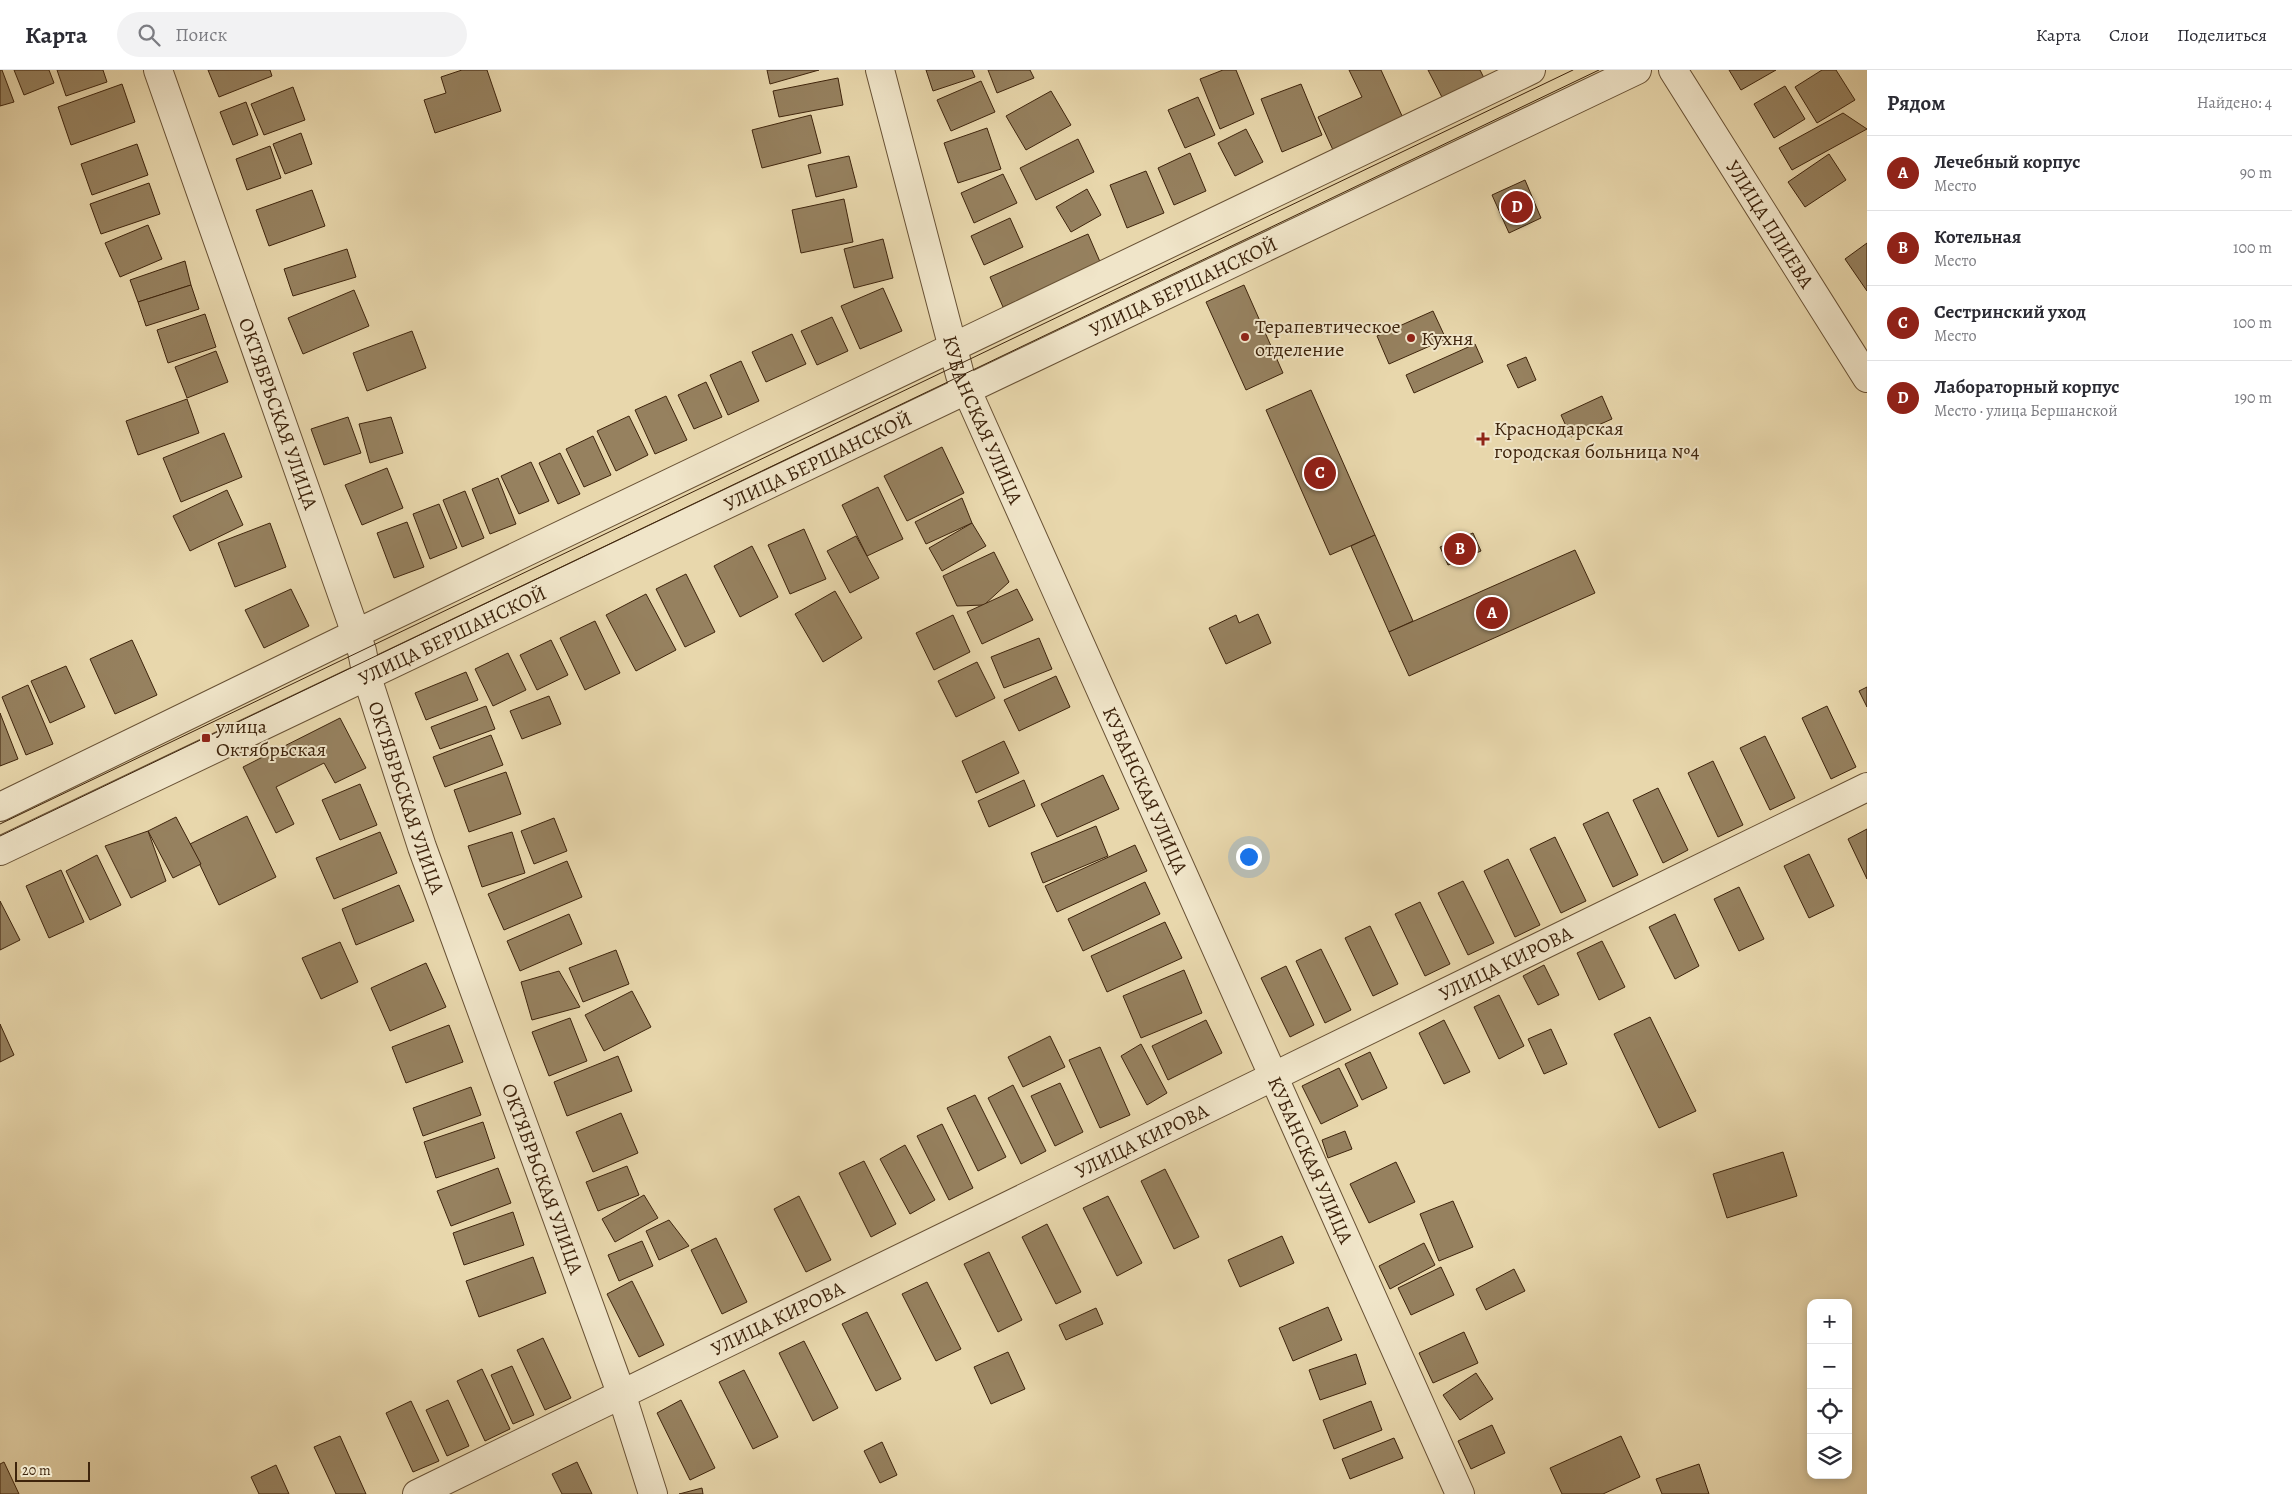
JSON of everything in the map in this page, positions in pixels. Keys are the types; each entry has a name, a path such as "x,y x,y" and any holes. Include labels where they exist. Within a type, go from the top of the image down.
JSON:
{"street":[{"name":"ОКТЯБРЬСКАЯ УЛИЦА","path":"158,70 362,651 367,677 422,847 620,1393 653,1494"},
{"name":"КУБАНСКАЯ УЛИЦА","path":"880,70 952,347 966,389 1460,1494"},
{"path":"0,807 355,634 1531,70"},
{"name":"УЛИЦА БЕРШАНСКОЙ","path":"0,851 1637,70"},
{"name":"УЛИЦА ПЛИЕВА","path":"1673,70 1867,378"},
{"name":"УЛИЦА КИРОВА","path":"416,1494 1867,787"}],"building":[{"path":"0,70 2,70 14,102 0,106"},
{"path":"14,70 49,70 54,83 24,95"},
{"path":"57,70 103,70 107,82 66,96"},
{"path":"208,70 270,70 272,76 219,97"},
{"path":"462,70 487,70 501,111 435,133 424,100 446,93 441,77"},
{"path":"767,70 819,70 770,84"},
{"path":"926,70 972,70 975,77 933,91"},
{"path":"988,70 1030,70 1034,78 997,93"},
{"path":"1223,70 1236,70 1254,114 1220,129 1200,79"},
{"path":"1349,70 1381,70 1403,118 1333,150 1318,117 1362,97"},
{"path":"1428,70 1480,70 1486,82 1445,103"},
{"path":"1729,70 1776,70 1741,90"},
{"path":"1822,70 1836,70 1855,100 1817,123 1795,87"},
{"path":"838,78 843,105 779,117 773,91"},
{"path":"981,81 995,112 951,131 937,100"},
{"path":"122,84 135,122 71,145 58,107"},
{"path":"1301,84 1322,135 1282,152 1261,99"},
{"path":"1785,86 1805,119 1774,138 1754,104"},
{"path":"293,87 305,120 264,135 251,104"},
{"path":"1051,91 1071,125 1026,150 1006,116"},
{"path":"1198,97 1215,135 1185,148 1168,110"},
{"path":"246,102 258,135 233,145 220,112"},
{"path":"1843,113 1867,129 1792,170 1779,148"},
{"path":"811,115 821,153 762,168 752,130"},
{"path":"987,128 1001,169 958,183 944,143"},
{"path":"1246,129 1263,162 1235,176 1218,143"},
{"path":"301,133 312,164 285,174 273,144"},
{"path":"1078,139 1094,172 1036,200 1020,168"},
{"path":"137,144 148,175 92,195 81,164"},
{"path":"270,146 281,178 247,190 236,159"},
{"path":"1190,153 1206,191 1174,205 1158,168"},
{"path":"1829,154 1846,180 1805,207 1788,182"},
{"path":"849,156 857,187 816,197 808,165"},
{"path":"1146,171 1164,213 1127,228 1110,185"},
{"path":"1003,174 1017,203 974,223 961,193"},
{"path":"1525,180 1541,218 1509,233 1492,195"},
{"path":"149,183 160,214 101,234 90,204"},
{"path":"1087,189 1101,215 1071,232 1056,207"},
{"path":"312,190 325,226 269,246 256,210"},
{"path":"844,199 853,242 801,253 792,210"},
{"path":"1010,218 1023,247 984,265 971,236"},
{"path":"148,225 162,259 120,277 105,243"},
{"path":"1088,234 1101,264 1003,307 990,277"},
{"path":"883,239 893,278 854,288 844,249"},
{"path":"1867,243 1867,291 1845,259"},
{"path":"347,249 356,277 293,296 284,269"},
{"path":"185,261 191,285 138,302 130,280"},
{"path":"191,285 199,309 146,326 138,302"},
{"name":"Терапевтическое отделение","path":"1244,285 1283,373 1246,390 1206,302"},
{"path":"883,288 902,331 860,349 841,306"},
{"path":"354,290 369,326 303,354 288,318"},
{"name":"Кухня","path":"1433,311 1446,339 1389,364 1377,336"},
{"path":"205,314 216,347 168,363 157,330"},
{"path":"832,317 848,351 817,365 801,331"},
{"path":"412,331 426,368 367,391 353,353"},
{"path":"792,334 806,364 766,382 752,352"},
{"path":"1475,344 1483,362 1414,393 1406,375"},
{"path":"216,351 228,382 187,398 175,367"},
{"path":"1526,357 1536,380 1518,388 1507,365"},
{"path":"741,361 759,401 728,415 710,375"},
{"path":"706,382 722,417 694,429 678,395"},
{"path":"1311,390 1375,535 1330,555 1266,410"},
{"path":"666,396 687,440 655,454 635,410"},
{"path":"1602,396 1612,419 1571,437 1561,415"},
{"path":"187,399 199,433 138,455 126,421"},
{"path":"629,416 648,455 616,471 597,431"},
{"path":"348,417 361,453 324,465 311,429"},
{"path":"391,417 403,453 370,463 359,424"},
{"path":"224,433 242,477 181,502 163,458"},
{"path":"593,436 611,475 584,487 566,449"},
{"path":"942,447 964,493 907,521 884,476"},
{"path":"560,453 580,494 558,504 539,463"},
{"path":"531,462 549,501 519,514 501,476"},
{"path":"387,468 403,508 362,525 345,485"},
{"path":"498,478 516,524 490,534 472,489"},
{"path":"878,487 903,539 867,556 842,505"},
{"path":"227,490 243,525 190,551 173,516"},
{"path":"465,491 484,538 462,547 443,500"},
{"path":"962,498 972,523 926,544 915,522"},
{"path":"439,504 457,548 430,559 413,514"},
{"path":"407,522 424,567 394,578 377,533"},
{"path":"270,523 286,567 235,587 218,543"},
{"path":"972,523 986,546 942,571 929,548"},
{"path":"804,529 826,579 790,594 768,545"},
{"path":"1473,533 1481,551 1448,565 1440,547"},
{"path":"1375,535 1413,621 1389,632 1351,546"},
{"path":"856,536 879,578 850,593 827,551"},
{"path":"752,546 778,597 740,617 714,566"},
{"path":"1575,550 1595,593 1409,676 1389,632"},
{"path":"994,552 1009,582 984,605 957,606 943,576"},
{"path":"686,574 715,632 685,647 656,589"},
{"path":"291,589 309,626 264,648 245,610"},
{"path":"1017,589 1033,620 982,644 967,612"},
{"path":"835,591 862,638 823,662 795,614"},
{"path":"646,594 676,650 636,671 606,615"},
{"path":"1258,614 1271,643 1226,664 1209,628 1236,615 1239,623"},
{"path":"953,615 970,652 934,670 916,633"},
{"path":"595,621 620,673 585,690 560,638"},
{"path":"1039,638 1052,669 1004,688 991,657"},
{"path":"132,640 157,695 115,714 90,659"},
{"path":"551,640 568,675 537,690 520,655"},
{"path":"508,653 526,690 493,706 475,669"},
{"path":"977,662 995,698 956,717 938,681"},
{"path":"66,666 85,707 50,723 31,681"},
{"path":"466,672 478,700 426,720 415,693"},
{"path":"1056,676 1070,707 1019,731 1004,700"},
{"path":"28,685 53,744 26,755 2,697"},
{"path":"1867,687 1867,707 1859,691"},
{"path":"549,696 561,724 522,739 510,711"},
{"path":"486,706 495,729 440,749 431,727"},
{"path":"1827,706 1856,767 1831,779 1802,718"},
{"path":"0,713 18,759 0,766"},
{"path":"340,718 366,768 335,783 324,763 276,787 294,824 276,833 243,767"},
{"path":"491,735 503,765 445,787 433,757"},
{"path":"1765,736 1795,798 1770,810 1740,748"},
{"path":"1004,741 1019,773 976,793 962,761"},
{"path":"1713,761 1743,825 1718,837 1688,773"},
{"path":"506,772 521,814 469,832 454,790"},
{"path":"1103,775 1119,809 1057,837 1041,804"},
{"path":"1024,780 1035,806 989,827 978,801"},
{"path":"360,784 377,825 340,840 322,800"},
{"path":"1658,788 1688,850 1663,863 1633,800"},
{"path":"1608,812 1638,875 1613,887 1583,824"},
{"path":"247,816 276,877 219,905 190,844"},
{"path":"176,817 201,864 173,878 148,831"},
{"path":"554,818 567,851 534,864 521,831"},
{"path":"1096,826 1108,856 1043,883 1031,853"},
{"path":"1867,829 1867,879 1848,839"},
{"path":"148,831 166,881 131,898 105,846"},
{"path":"380,832 397,873 334,899 316,858"},
{"path":"512,832 525,873 482,887 468,846"},
{"path":"1555,837 1586,901 1561,913 1530,849"},
{"path":"1135,845 1147,871 1057,912 1045,886"},
{"path":"1809,854 1834,906 1809,918 1784,866"},
{"path":"97,855 121,905 90,920 66,871"},
{"path":"1508,859 1540,925 1515,937 1484,871"},
{"path":"567,861 582,897 504,930 488,894"},
{"path":"61,870 84,922 49,938 26,886"},
{"path":"1463,881 1494,943 1468,955 1438,893"},
{"path":"1145,882 1160,914 1083,951 1068,919"},
{"path":"399,885 414,921 356,945 342,909"},
{"path":"1739,887 1764,939 1739,951 1714,899"},
{"path":"0,901 20,940 0,950"},
{"path":"1420,902 1450,964 1425,976 1395,914"},
{"path":"569,914 582,944 520,971 507,941"},
{"path":"1675,914 1699,966 1675,979 1649,927"},
{"path":"1165,922 1182,958 1107,992 1091,956"},
{"path":"1370,926 1398,984 1373,996 1345,938"},
{"path":"1602,941 1625,987 1599,1000 1577,953"},
{"path":"340,942 358,982 321,999 302,958"},
{"path":"1321,949 1351,1010 1325,1023 1296,961"},
{"path":"616,950 629,984 583,1002 569,968"},
{"path":"426,963 446,1007 390,1031 371,988"},
{"path":"1544,965 1559,995 1538,1005 1523,976"},
{"path":"1286,966 1314,1025 1290,1037 1261,978"},
{"path":"1184,970 1202,1013 1141,1038 1123,996"},
{"path":"559,971 580,1007 532,1020 521,982"},
{"path":"632,991 651,1027 604,1051 585,1015"},
{"path":"1499,995 1524,1046 1499,1059 1474,1007"},
{"path":"1650,1017 1696,1111 1659,1128 1614,1034"},
{"path":"570,1018 587,1061 549,1076 532,1032"},
{"path":"1206,1020 1222,1053 1168,1080 1152,1046"},
{"path":"1444,1020 1470,1072 1444,1084 1419,1033"},
{"path":"0,1024 14,1055 0,1062"},
{"path":"449,1025 463,1062 406,1083 392,1047"},
{"path":"1551,1029 1567,1064 1544,1074 1528,1039"},
{"path":"1050,1036 1065,1067 1023,1087 1008,1057"},
{"path":"1141,1044 1167,1093 1147,1105 1121,1056"},
{"path":"1100,1047 1130,1115 1100,1128 1069,1060"},
{"path":"1370,1052 1387,1088 1362,1100 1345,1064"},
{"path":"618,1056 632,1091 567,1116 554,1082"},
{"path":"1339,1068 1358,1106 1321,1124 1302,1086"},
{"path":"1060,1083 1083,1132 1055,1146 1031,1096"},
{"path":"1013,1085 1046,1151 1021,1164 988,1098"},
{"path":"471,1087 481,1115 423,1136 413,1108"},
{"path":"975,1095 1006,1157 978,1171 947,1108"},
{"path":"621,1113 638,1153 593,1172 576,1132"},
{"path":"483,1122 495,1158 436,1178 424,1142"},
{"path":"942,1124 973,1188 949,1200 917,1136"},
{"path":"1345,1131 1352,1149 1328,1158 1322,1140"},
{"path":"905,1145 935,1200 910,1214 880,1159"},
{"path":"1783,1152 1797,1196 1727,1218 1713,1174"},
{"path":"864,1161 896,1224 871,1237 839,1173"},
{"path":"1396,1162 1415,1202 1369,1223 1350,1184"},
{"path":"627,1166 639,1195 598,1211 586,1182"},
{"path":"498,1168 511,1203 451,1226 437,1191"},
{"path":"1165,1169 1199,1237 1174,1249 1141,1181"},
{"path":"644,1195 658,1218 615,1242 602,1219"},
{"path":"799,1196 831,1260 806,1272 774,1209"},
{"path":"1108,1196 1142,1263 1117,1276 1083,1208"},
{"path":"1453,1201 1473,1247 1439,1261 1420,1214"},
{"path":"513,1212 524,1245 464,1265 453,1233"},
{"path":"669,1220 689,1246 659,1260 646,1231"},
{"path":"1047,1224 1081,1292 1056,1304 1022,1237"},
{"path":"1282,1236 1294,1263 1240,1287 1228,1260"},
{"path":"716,1238 747,1302 722,1314 691,1250"},
{"path":"642,1241 653,1266 619,1281 608,1255"},
{"path":"1424,1243 1435,1265 1390,1289 1379,1266"},
{"path":"989,1252 1022,1320 998,1332 964,1264"},
{"path":"533,1257 546,1293 479,1317 466,1281"},
{"path":"1441,1267 1454,1295 1411,1315 1398,1288"},
{"path":"1514,1269 1525,1291 1486,1310 1476,1289"},
{"path":"632,1281 664,1345 639,1357 607,1294"},
{"path":"927,1282 961,1349 936,1361 902,1294"},
{"path":"1328,1307 1342,1340 1293,1361 1279,1328"},
{"path":"1096,1308 1103,1324 1066,1340 1059,1325"},
{"path":"867,1312 901,1379 876,1391 842,1324"},
{"path":"1464,1332 1478,1363 1433,1383 1419,1353"},
{"path":"543,1338 571,1398 545,1410 517,1350"},
{"path":"804,1341 838,1408 813,1421 779,1353"},
{"path":"1008,1352 1025,1389 991,1404 974,1367"},
{"path":"1356,1354 1366,1384 1320,1400 1309,1370"},
{"path":"512,1366 534,1415 513,1424 491,1375"},
{"path":"482,1369 510,1429 485,1441 457,1381"},
{"path":"744,1370 778,1437 753,1449 719,1382"},
{"path":"1476,1373 1493,1399 1460,1420 1443,1395"},
{"path":"448,1400 469,1446 447,1456 426,1410"},
{"path":"681,1400 715,1468 690,1480 657,1413"},
{"path":"411,1401 439,1461 413,1472 386,1413"},
{"path":"1371,1401 1382,1430 1334,1449 1323,1420"},
{"path":"1492,1425 1505,1453 1471,1469 1458,1441"},
{"path":"340,1436 366,1494 336,1494 314,1447"},
{"path":"1621,1436 1640,1477 1603,1494 1562,1494 1550,1468"},
{"path":"1394,1438 1403,1458 1350,1479 1342,1459"},
{"path":"882,1442 897,1475 880,1483 864,1451"},
{"path":"4,1462 19,1494 0,1494 0,1464"},
{"path":"577,1462 592,1494 562,1494 552,1474"},
{"path":"1699,1464 1709,1494 1662,1494 1656,1479"},
{"path":"276,1465 289,1494 259,1494 251,1477"},
{"path":"702,1488 703,1494 679,1494"}],"tram line":[{"path":"0,824 1573,70"},
{"path":"0,836 1599,70"}],"place":[{"name":"Лабораторный корпус","path":"1517,207"},
{"name":"Терапевтическое отделение","path":"1245,337"},
{"name":"Кухня","path":"1411,338"},
{"name":"Краснодарская городская больница №4","path":"1483,439"},
{"name":"Сестринский уход","path":"1320,473"},
{"name":"Котельная","path":"1460,549"},
{"name":"Лечебный корпус","path":"1492,613"},
{"name":"улица Октябрьская","path":"206,738"}]}
